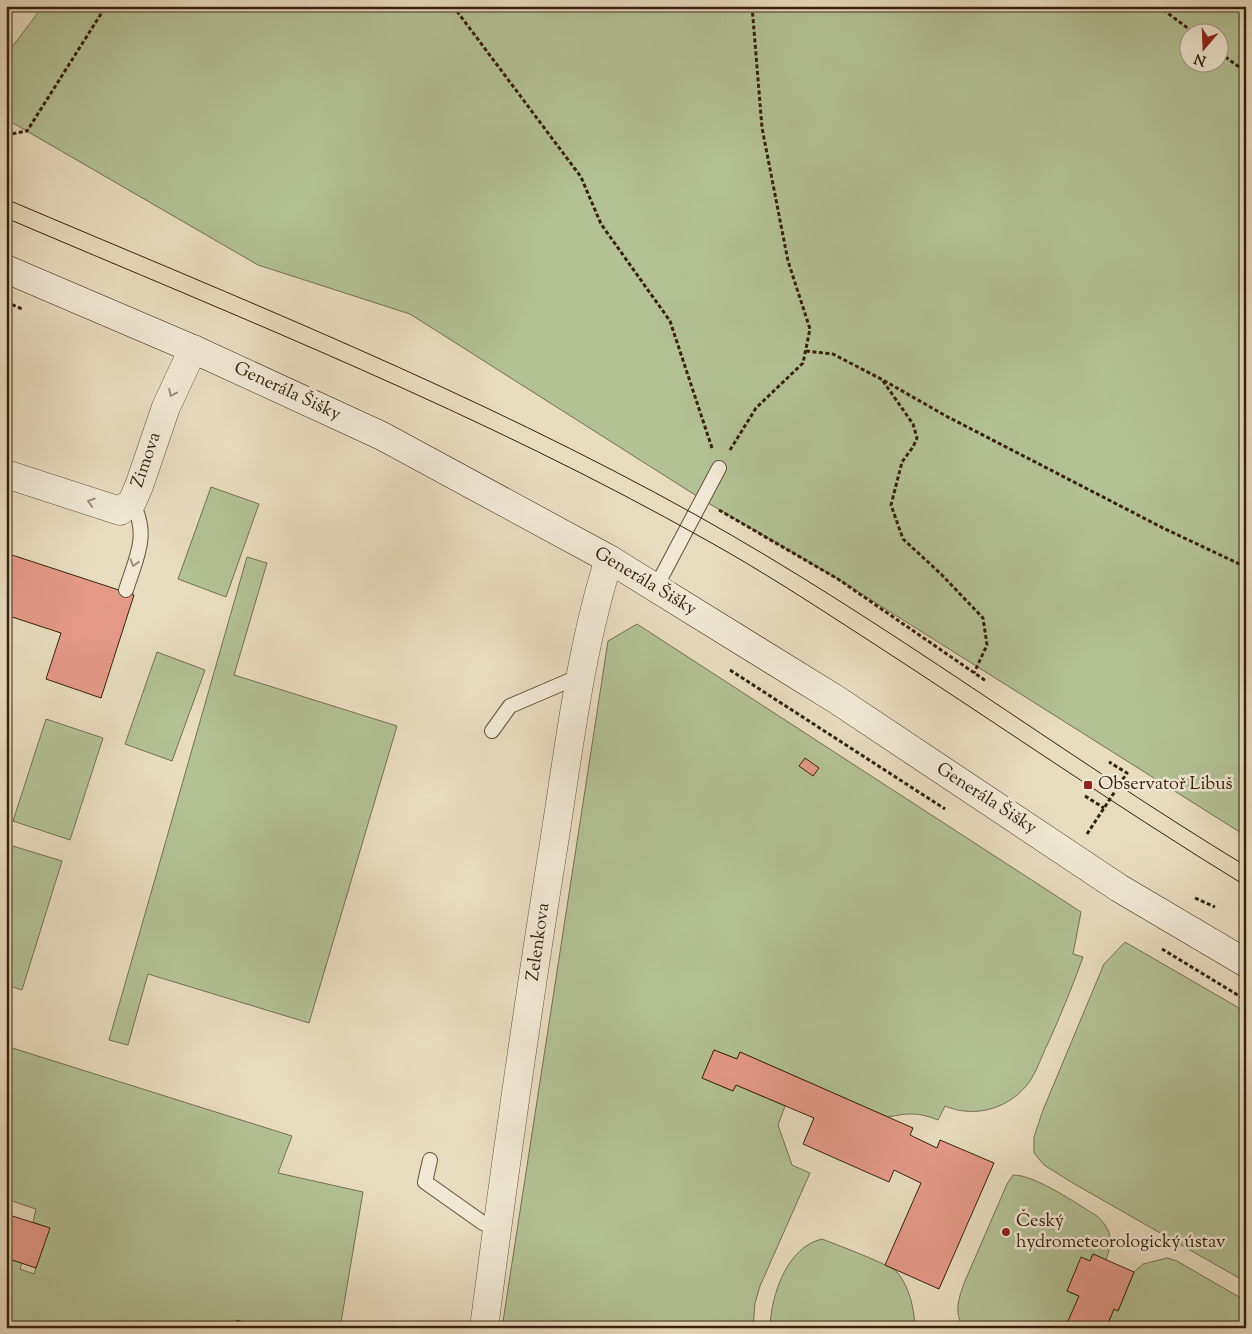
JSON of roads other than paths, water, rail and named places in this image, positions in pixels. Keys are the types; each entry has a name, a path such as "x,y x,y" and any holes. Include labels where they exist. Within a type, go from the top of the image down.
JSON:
{"main road":[{"name":"Generála Šišky","path":"6,269 193,349 382,436 609,559 837,700 1119,888 1246,963"},
{"name":"Zimova","path":"7,477 120,511 132,502 166,407 193,349"},
{"name":"Zelenkova","path":"484,1328 541,926 580,676 600,589 609,559"}],"lane":[{"path":"656,588 719,468"},
{"path":"126,590 140,547 142,526 132,502"},
{"path":"492,731 510,706 580,676"},
{"path":"430,1160 426,1182 483,1223 497,1229"}],"tram line":[{"path":"6,199 268,310 442,387 612,470 696,515 836,599 1177,823 1246,866"},
{"path":"6,218 362,370 537,451 623,495 728,552 788,588 1246,886"}],"place":[{"name":"Observatoř Libuš","path":"1088,785"},
{"name":"Český hydrometeorologický ústav","path":"1006,1232"}]}
